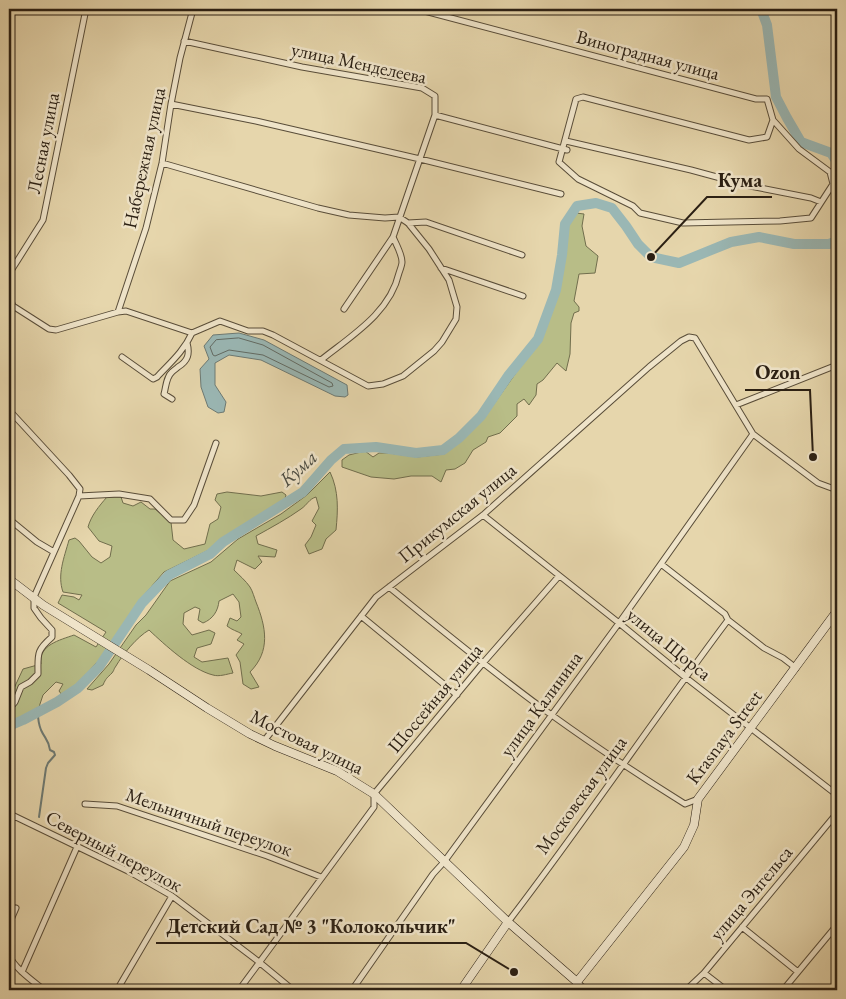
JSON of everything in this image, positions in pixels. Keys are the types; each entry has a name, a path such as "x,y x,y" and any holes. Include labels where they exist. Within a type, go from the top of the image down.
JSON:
{"main road":[{"name":"Мостовая улица","path":"9,578 43,605 207,708 275,746 337,771 374,794 508,922 577,982"},
{"name":"Krasnaya Street","path":"577,982 684,847 694,824 698,799 837,611"},
{"name":"Московская улица","path":"463,987 508,922"}],"street":[{"name":"Лесная улица","path":"9,274 43,220 86,9"},
{"name":"Набережная улица","path":"118,312 146,228 162,162 171,104 184,41 193,9"},
{"name":"Виноградная улица","path":"417,9 756,99 767,99 773,120"},
{"name":"улица Менделеева","path":"184,41 302,67 422,88 435,96 435,115"},
{"path":"583,97 748,140 767,138 773,120 799,149 830,172 833,184 811,218 780,221 683,223 640,214 634,206 578,179 559,162 565,150 576,99 583,97"},
{"path":"171,104 256,121 560,194"},
{"path":"344,308 393,236 435,115 565,150"},
{"path":"566,141 691,170 750,186 811,198 821,202"},
{"path":"122,357 153,379 188,343 192,334 220,321 248,331 263,331 273,335 368,386 383,384 403,376 434,351 456,319 457,307 450,280 408,223 399,217 385,218 350,215 318,208 162,162"},
{"path":"408,223 426,222 522,255"},
{"path":"321,360 368,323 390,298 396,285 402,262 393,236"},
{"path":"441,268 523,296"},
{"path":"9,289 9,297 13,306 49,330 56,330 126,311 192,334"},
{"name":"Прикумская улица","path":"264,740 376,597 483,515 681,341 689,337 695,338 736,405"},
{"path":"172,399 164,394 168,379 172,372 181,366 186,359 189,352 188,343"},
{"path":"837,365 736,405 753,434 818,483 837,490"},
{"path":"9,410 80,489 79,496 34,598 34,608 52,630 52,637 42,645 38,655 38,674 21,687 15,702 9,708"},
{"name":"улица Калинина","path":"352,990 433,874 444,862 619,623 753,434"},
{"path":"79,496 119,494 150,499 171,520 184,520 194,505 216,443"},
{"name":"улица Щорса","path":"483,515 685,677 837,795"},
{"path":"9,519 54,552"},
{"path":"661,564 764,648 783,658 796,668"},
{"name":"Шоссейная улица","path":"238,990 374,807 374,794 483,663 559,576"},
{"path":"389,587 483,663 623,765 686,804 698,799"},
{"path":"361,616 457,696"},
{"name":"Московская улица","path":"508,922 539,882 685,677 728,620"},
{"name":"Мельничный переулок","path":"85,804 117,806 267,856 321,877"},
{"name":"улица Энгельса","path":"686,990 704,973 837,813"},
{"name":"Северный переулок","path":"9,824 14,816 130,872 172,896 293,990"},
{"path":"22,972 77,847"},
{"path":"117,990 172,896"},
{"path":"9,924 16,908"},
{"path":"783,990 837,925"},
{"path":"742,927 798,972"},
{"path":"9,955 22,972 44,990"},
{"path":"704,973 726,990"},
{"name":"Мостовая улица","path":"577,982 586,990"},
{"path":"463,987 472,990"}],"green space":[{"path":"576,213 584,214 582,226 586,246 598,256 595,273 579,274 574,301 579,307 579,311 574,313 571,323 570,354 566,371 557,363 543,380 537,384 536,395 529,405 524,399 517,404 517,416 500,433 488,437 486,442 473,450 465,463 455,469 446,470 441,482 432,476 411,476 394,479 371,477 342,467 342,460 349,455 365,451 373,457 379,453 417,457 444,454 462,440 484,418 540,339 559,291 568,225"},
{"path":"330,472 336,493 336,530 326,539 322,549 309,554 305,545 316,525 312,521 319,508 316,497 290,516 256,536 258,544 277,550 275,557 258,556 262,562 255,569 237,560 234,570 251,589 264,630 264,647 261,656 250,672 259,687 251,689 243,684 240,662 236,655 244,644 237,640 242,634 227,626 230,618 237,621 241,617 239,602 233,594 219,601 214,614 207,621 203,623 198,620 200,609 195,607 184,613 183,624 192,635 209,630 215,633 211,644 197,648 194,657 202,662 228,658 233,673 215,676 196,668 149,630 126,651 103,685 92,690 87,689 109,664 170,581 211,562 238,539 281,514 307,495"},
{"path":"227,492 261,496 282,492 286,495 285,499 223,538 209,550 164,572 139,601 101,658 68,694 62,695 59,691 63,684 56,682 43,695 39,707 9,722 9,699 23,669 41,664 43,652 57,641 74,635 96,647 106,632 58,603 62,595 79,600 82,595 63,592 61,586 62,566 69,540 75,538 92,557 101,563 110,557 112,546 99,541 88,527 96,511 107,497 121,497 123,503 133,506 141,502 150,509 155,509 171,522 173,540 184,549 205,544 210,524 218,519 221,507 215,500 217,494"}],"water":[{"path":"239,333 264,340 347,385 348,395 345,397 335,396 261,360 229,355 215,363 215,385 226,402 224,412 218,413 208,407 201,387 200,369 209,359 204,346 213,335"}],"waterway":[{"name":"Кума","path":"761,9 767,25 776,97 801,142 831,153 837,162"},
{"name":"Кума","path":"9,726 57,702 78,688 99,667 142,603 169,575 210,554 223,542 303,492 331,460 344,449 376,447 416,453 443,450 459,438 481,416 508,376 538,339 556,290 565,224 577,206 596,203 612,208 638,244 651,257 679,263 731,242 759,237 794,244 829,244 837,241"},
{"path":"38,713 41,730 50,750 55,755 46,768 39,817"}],"place":[{"name":"Кума","path":"651,257"},
{"name":"Ozon","path":"813,457"},
{"name":"Детский Сад № 3 \"Колокольчик\"","path":"514,972"}]}
